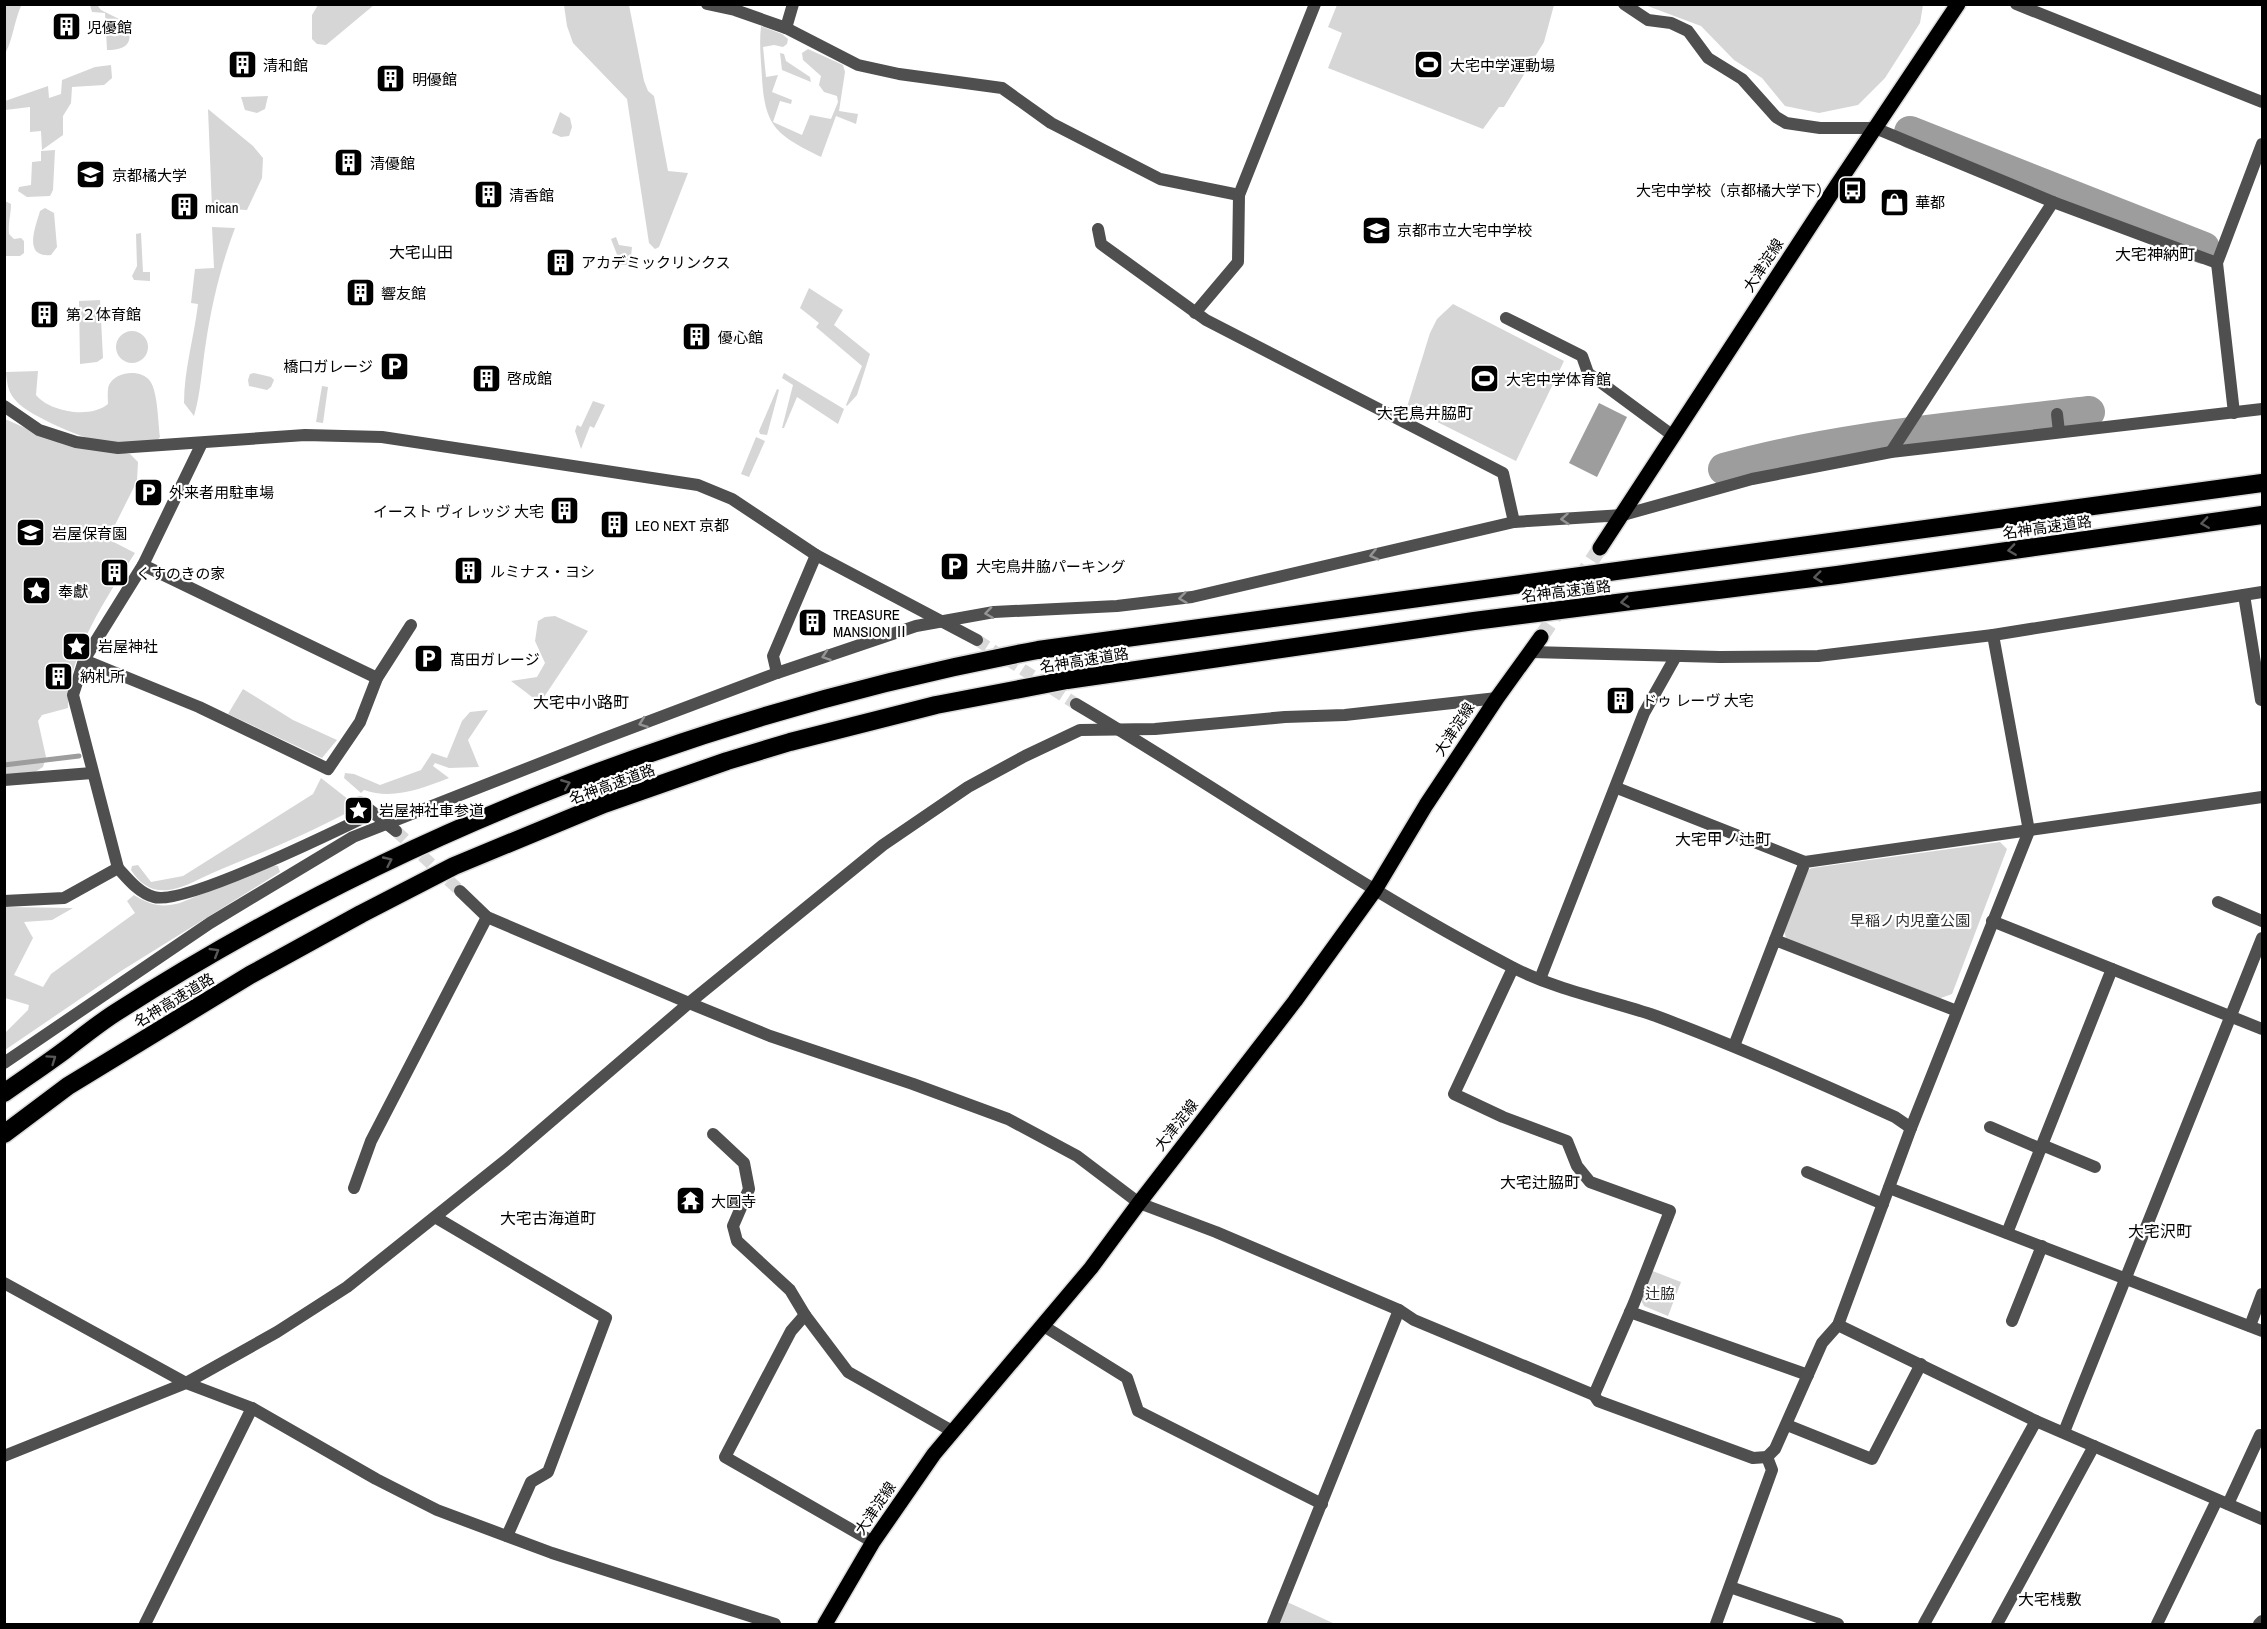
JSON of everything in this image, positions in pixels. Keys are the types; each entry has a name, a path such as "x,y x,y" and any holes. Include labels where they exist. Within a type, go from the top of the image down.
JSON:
{"highway":[{"name":"名神高速道路","path":"4,1093 113,1014 228,944 343,882 465,825 588,775 780,710 974,662 1038,650 2262,483"},
{"name":"名神高速道路","path":"4,1134 68,1086 240,980 454,866 604,804 727,761 790,742 936,705 1067,680 1474,621 1837,575 2262,515"}],"main road":[{"name":"大津淀線","path":"1600,549 1672,435 1958,4"},
{"name":"大津淀線","path":"825,1624 873,1542 952,1431 1091,1268 1295,1001 1375,890 1426,805 1497,698 1541,637"}],"street":[{"path":"708,4 735,10 786,28 858,65 898,74 1002,88 1051,123 1160,179 1239,195"},
{"path":"786,28 793,4"},
{"path":"1195,313 1238,262 1239,195 1315,4"},
{"path":"1624,4 1648,20 1671,23 1688,31 1708,58 1742,80 1776,117 1786,123 1801,127 1875,128 2053,202 2217,263"},
{"path":"2016,4 2262,102"},
{"path":"2234,413 2217,263 2262,144"},
{"path":"1891,452 2053,202"},
{"path":"1098,229 1101,244 1195,313 1503,473 1514,522"},
{"path":"1506,318 1582,356 1588,373 1672,435"},
{"path":"4,406 39,430 76,442 118,448 304,435 381,437 698,485 732,499 816,555 976,640"},
{"path":"4,1063 210,923 353,837 392,827 602,739 777,673 916,626 994,612 1117,606 1192,597 1514,522 1623,515 1752,480 2058,422 2234,413 2262,409"},
{"path":"202,443 143,565 84,660 73,695 118,868 132,884 154,897 176,897 284,855 373,813"},
{"path":"777,673 773,656 816,555"},
{"path":"143,565 377,678"},
{"path":"1531,652 1676,656 1818,656 1993,635 2262,592"},
{"path":"2244,595 2261,700"},
{"path":"84,660 199,707 327,769 360,722 377,678 411,626"},
{"path":"460,891 487,917 689,1003 770,1036 1008,1119 1077,1156 1139,1203 1216,1232 1399,1310 1414,1320 1594,1395 1598,1401 1753,1458 1767,1457 1775,1449 1787,1425 1822,1343 1838,1325 1911,1128 1992,921 2030,831 1993,635"},
{"path":"1540,979 1617,788 1644,713 1676,656"},
{"path":"4,1456 186,1383 277,1332 347,1287 506,1160 689,1003 883,845 968,787 1024,756 1080,730 1155,729 1285,717 1346,715 1497,698"},
{"path":"1076,704 1120,729 1375,890 1513,968 1734,1046 1895,1117 1911,1128"},
{"path":"4,780 92,773"},
{"path":"1617,788 1805,862 2262,797"},
{"path":"360,802 392,827"},
{"path":"1734,1046 1805,862"},
{"path":"4,901 64,898 118,868"},
{"path":"2218,902 2262,921"},
{"path":"354,1188 371,1142 487,917"},
{"path":"1992,921 2262,1029"},
{"path":"2064,1432 2262,938"},
{"path":"1775,940 1957,1011"},
{"path":"1513,968 1454,1094 1503,1117 1567,1142 1577,1166 1590,1182 1670,1211 1594,1395"},
{"path":"2007,1233 2112,969"},
{"path":"1990,1127 2096,1167"},
{"path":"713,1134 744,1163 749,1189 733,1226 737,1241 790,1290 805,1315 848,1372 952,1431"},
{"path":"1807,1172 1883,1204"},
{"path":"1889,1188 2262,1331"},
{"path":"435,1216 606,1318 548,1472 531,1482 507,1536"},
{"path":"2012,1322 2042,1246"},
{"path":"4,1283 186,1383 252,1408 376,1479 437,1510 664,1590 776,1624"},
{"path":"2250,1326 2262,1294"},
{"path":"1273,1624 1399,1310"},
{"path":"1630,1312 1808,1375"},
{"path":"805,1315 791,1331 725,1457 873,1542"},
{"path":"1042,1325 1127,1378 1138,1411 1322,1504"},
{"path":"1838,1325 2036,1421 2262,1519"},
{"path":"1787,1425 1872,1459 1921,1364"},
{"path":"145,1624 252,1408"},
{"path":"1924,1624 2036,1421"},
{"path":"2157,1624 2262,1435"},
{"path":"1997,1624 2094,1446"},
{"path":"1716,1624 1772,1470 1767,1457"},
{"path":"1730,1587 1838,1624"},
{"path":"2259,1624 2262,1621"}],"green space":[{"path":"5,4 31,5 21,6 5,54"},
{"name":"大宅中学運動場","path":"1337,4 1554,5 1544,42 1504,107 1499,107 1483,129 1328,68 1342,33 1328,27"},
{"path":"90,5 97,5 101,10 127,23 130,36 124,47 107,50 105,13 92,12"},
{"path":"318,5 374,5 326,45 317,44 312,39 312,15"},
{"path":"564,5 629,5 644,81 648,91 654,96 668,171 688,173 659,247 655,249 649,243 627,99 573,43 567,26"},
{"path":"1645,5 1923,5 1920,23 1885,78 1858,105 1819,113 1785,106 1762,78 1734,60 1701,26"},
{"path":"761,26 782,34 788,39 787,44 783,47 774,45 763,47 766,77 778,75 772,92 792,100 791,104 780,101 773,122 802,135 810,115 831,119 838,102 837,96 824,92 819,85 821,76 803,60 802,53 808,49 843,65 845,72 839,111 858,114 856,124 836,116 821,157 784,136 771,120 766,109 764,95 760,52"},
{"path":"780,53 784,54 786,61 810,77 811,82 782,70"},
{"path":"111,65 112,78 104,85 72,87 71,103 63,116 63,135 42,150 41,131 30,132 30,107 5,110 5,101 48,86 49,98 61,94 62,80 95,67"},
{"path":"268,96 265,109 257,113 245,110 241,97"},
{"path":"208,109 253,146 263,158 262,178 247,210 212,208"},
{"path":"560,112 570,118 572,127 569,136 561,137 552,133"},
{"path":"55,150 53,190 50,196 27,197 18,191 19,187 31,185 32,162 41,161 41,151"},
{"path":"5,201 11,204 9,234 14,239 21,238 24,241 24,253 20,256 5,256"},
{"path":"45,208 54,213 57,247 51,255 36,252 33,240 40,211"},
{"path":"212,227 235,228 214,299 194,416 184,403 198,304 191,303 195,269 214,268"},
{"path":"141,233 143,272 150,272 150,281 134,280 132,276 137,266 136,234"},
{"path":"616,237 619,245 632,247 630,265 621,265 611,239"},
{"path":"809,288 843,310 834,325 870,354 857,395 847,406 862,366 816,327 819,323 800,308"},
{"path":"100,300 103,358 97,362 80,364 79,301"},
{"name":"大宅中学体育館","path":"1453,304 1564,361 1516,461 1407,407 1430,333 1437,319"},
{"path":"132,331 144,335 148,347 144,359 132,363 120,359 116,347 120,335"},
{"path":"38,371 36,395 51,406 70,412 91,411 108,404 109,385 112,380 123,374 135,373 146,377 155,392 160,437 156,442 105,442 72,432 33,414 17,402 10,392 6,372"},
{"path":"784,373 844,409 838,424 797,397 784,428 782,428 793,385 782,378"},
{"path":"250,374 271,377 274,380 271,387 267,390 249,386"},
{"path":"322,386 328,387 323,423 316,422"},
{"path":"777,389 779,390 767,435 760,434 759,431"},
{"path":"593,401 605,405 594,428 590,426 581,449 575,431 577,425 581,427"},
{"path":"5,419 50,439 130,454 138,462 137,481 108,539 135,553 101,607 81,647 69,688 68,708 42,715 38,721 46,757 43,767 35,772 5,774"},
{"path":"756,437 765,441 749,477 741,474"},
{"path":"555,616 588,631 540,703 511,681 537,677 545,663 535,641 538,621 545,617"},
{"path":"243,689 293,720 337,740 322,758 228,714"},
{"path":"488,710 468,740 479,767 449,768 435,763 433,766 449,778 406,792 385,794 364,790 361,793 344,778 345,773 354,774 380,785 421,770 432,753 447,758 462,721 470,712"},
{"path":"321,778 353,803 352,810 319,827 175,889 151,888 142,883 131,870 132,866 138,865 151,882 183,876 313,794"},
{"name":"早稲ノ内児童公園","path":"2000,842 2007,849 1952,994 1938,999 1787,941 1784,931 1806,871 1812,868"},
{"path":"272,865 278,866 280,872 121,971 5,1050 5,1033 28,1010 29,1005 5,998 5,907 73,908 52,920 24,922 33,938 14,975 43,987 51,974 135,913 127,901 134,895 156,905 173,905"},
{"name":"辻脇","path":"1650,1270 1681,1282 1668,1316 1644,1306 1640,1298"},
{"path":"1283,1600 1335,1624 1273,1624"}],"shaded area":[{"path":"1599,403 1627,417 1597,477 1569,463"}],"waterway":[{"path":"1910,132 2204,248"},
{"path":"1724,469 1813,448 1859,440 2089,412"},
{"path":"4,765 79,756"}],"tunnel":[{"path":"1541,637 1600,548"},
{"path":"977,640 1076,704"},
{"path":"396,831 460,891"}],"place":[{"name":"児優館","path":"66,27"},
{"name":"清和館","path":"242,65"},
{"name":"大宅中学運動場","path":"1429,65"},
{"name":"明優館","path":"391,79"},
{"name":"清優館","path":"349,163"},
{"name":"京都橘大学","path":"91,175"},
{"name":"大宅中学校（京都橘大学下）","path":"1852,190"},
{"name":"清香館","path":"488,195"},
{"name":"華都","path":"1894,202"},
{"name":"mican","path":"184,207"},
{"name":"京都市立大宅中学校","path":"1376,230"},
{"name":"アカデミックリンクス","path":"560,262"},
{"name":"響友館","path":"360,293"},
{"name":"第２体育館","path":"45,314"},
{"name":"優心館","path":"697,337"},
{"name":"橋口ガレージ","path":"394,366"},
{"name":"啓成館","path":"486,378"},
{"name":"大宅中学体育館","path":"1485,379"},
{"name":"外来者用駐車場","path":"148,492"},
{"name":"イースト ヴィレッジ 大宅","path":"565,511"},
{"name":"LEO NEXT 京都","path":"614,525"},
{"name":"岩屋保育園","path":"31,533"},
{"name":"大宅鳥井脇パーキング","path":"955,566"},
{"name":"ルミナス・ヨシ","path":"469,571"},
{"name":"くすのきの家","path":"115,573"},
{"name":"奉獻","path":"37,591"},
{"name":"TREASURE MANSION Ⅱ","path":"812,623"},
{"name":"岩屋神社","path":"77,646"},
{"name":"髙田ガレージ","path":"429,659"},
{"name":"納札所","path":"59,676"},
{"name":"ドゥ レーヴ 大宅","path":"1621,700"},
{"name":"岩屋神社車参道","path":"358,810"},
{"name":"大圓寺","path":"690,1201"}],"district":[{"name":"大宅山田","path":"421,252"},
{"name":"大宅神納町","path":"2155,254"},
{"name":"大宅鳥井脇町","path":"1425,413"},
{"name":"大宅中小路町","path":"581,702"},
{"name":"大宅甲ノ辻町","path":"1723,839"},
{"name":"大宅辻脇町","path":"1540,1182"},
{"name":"大宅古海道町","path":"548,1218"},
{"name":"大宅沢町","path":"2160,1231"},
{"name":"大宅桟敷","path":"2050,1599"}]}
